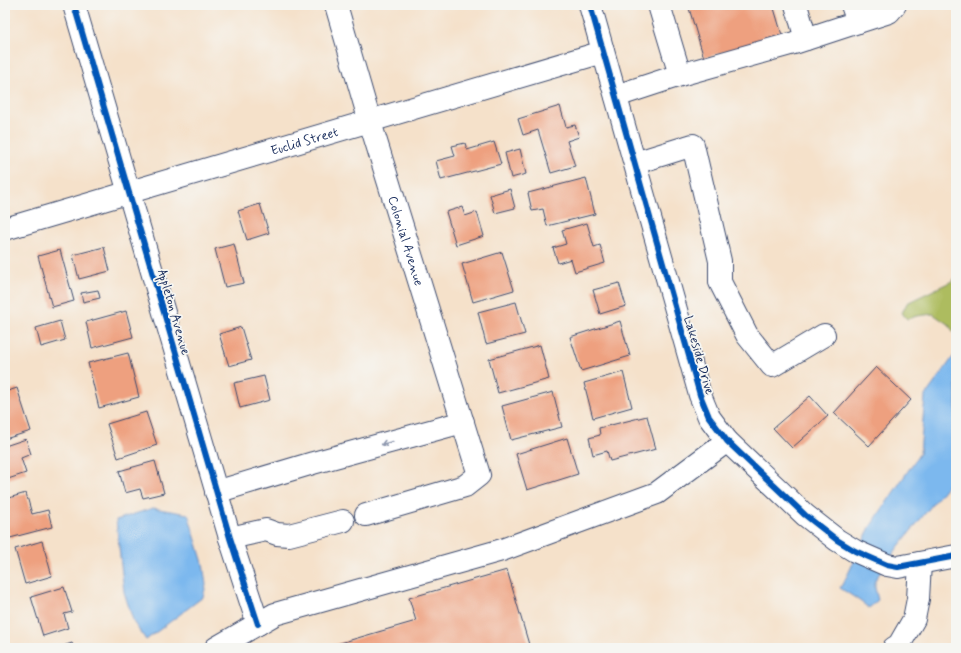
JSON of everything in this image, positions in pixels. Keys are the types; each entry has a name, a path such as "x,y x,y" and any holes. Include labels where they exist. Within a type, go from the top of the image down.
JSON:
{"street":[{"name":"Appleton Avenue","path":"74,5 216,492 258,624"},
{"name":"Colonial Avenue","path":"336,5 370,122 479,475 465,486 366,515"},
{"name":"Lakeside Drive","path":"590,5 700,395 709,417 727,441 806,515 838,540 855,551 887,565 898,567 956,556"},
{"path":"659,5 680,75"},
{"path":"796,5 806,39"},
{"path":"616,96 680,75 806,39 855,13 889,12 895,5"},
{"name":"Euclid Street","path":"5,229 603,52"},
{"path":"634,163 692,145 720,261 720,282 747,335 772,366 824,335"},
{"path":"216,492 313,463 463,422"},
{"path":"216,648 275,614 502,550 657,493 727,441"},
{"path":"230,538 266,530 277,534 289,535 343,521"},
{"path":"894,648 899,645 914,619 918,599 920,563"}],"green space":[{"path":"956,277 956,336 949,325 933,314 907,319 902,313 907,303 952,281"}],"water":[{"path":"956,353 956,475 898,547 875,580 878,600 869,608 840,588 870,527 920,453 925,396"},
{"path":"153,508 188,514 203,563 206,585 203,597 146,640 134,623 124,592 116,520"}],"building":[{"path":"688,5 773,5 782,35 704,58"},
{"path":"560,106 566,127 575,125 579,137 567,141 575,166 551,173 538,130 523,135 518,119"},
{"path":"494,142 501,164 441,180 436,161 455,156 452,146 465,143 467,150"},
{"path":"520,149 526,174 511,178 505,153"},
{"path":"586,178 595,214 547,226 543,209 532,211 528,193"},
{"path":"510,189 515,208 495,213 490,195"},
{"path":"260,204 269,233 247,240 238,211"},
{"path":"462,207 465,216 477,212 484,236 456,245 446,212"},
{"path":"587,223 594,247 600,245 605,263 575,272 571,259 558,263 553,248 566,244 562,230"},
{"path":"234,244 244,283 225,287 215,249"},
{"path":"104,247 110,271 79,279 73,255"},
{"path":"60,250 74,301 52,307 38,256"},
{"path":"502,252 514,290 473,302 462,264"},
{"path":"619,283 626,306 600,314 593,290"},
{"path":"98,290 100,298 83,302 81,293"},
{"path":"516,302 525,334 486,344 478,312"},
{"path":"126,311 133,337 92,348 86,322"},
{"path":"60,321 65,340 41,347 36,328"},
{"path":"620,321 630,356 581,371 570,337"},
{"path":"241,327 251,360 229,366 219,334"},
{"path":"540,345 549,379 498,393 489,359"},
{"path":"128,353 139,397 99,408 88,363"},
{"path":"876,367 911,400 869,446 834,413"},
{"path":"623,372 632,407 593,418 584,383"},
{"path":"264,376 270,400 240,408 234,383"},
{"path":"17,388 31,431 5,439 5,392"},
{"path":"553,392 562,427 511,440 502,406"},
{"path":"810,396 828,416 792,448 773,428"},
{"path":"146,412 157,445 118,458 107,424"},
{"path":"647,416 656,449 610,461 607,451 593,455 589,438 600,435 599,428"},
{"path":"567,438 578,474 527,490 516,454"},
{"path":"26,439 31,454 21,458 26,473 5,480 5,446"},
{"path":"155,461 164,493 143,498 140,489 125,493 119,471"},
{"path":"26,493 32,514 48,510 52,527 10,538 5,521 5,499"},
{"path":"42,541 52,576 25,584 15,549"},
{"path":"507,570 530,648 323,648 416,621 409,598"},
{"path":"64,587 72,612 64,614 68,628 43,636 31,597"},
{"path":"72,643 74,648 57,648"}],"cycle path":[{"path":"74,5 230,538 258,624"},
{"path":"590,5 700,395 709,417 727,441 805,515 837,540 855,551 887,565 898,567 956,556"}]}
